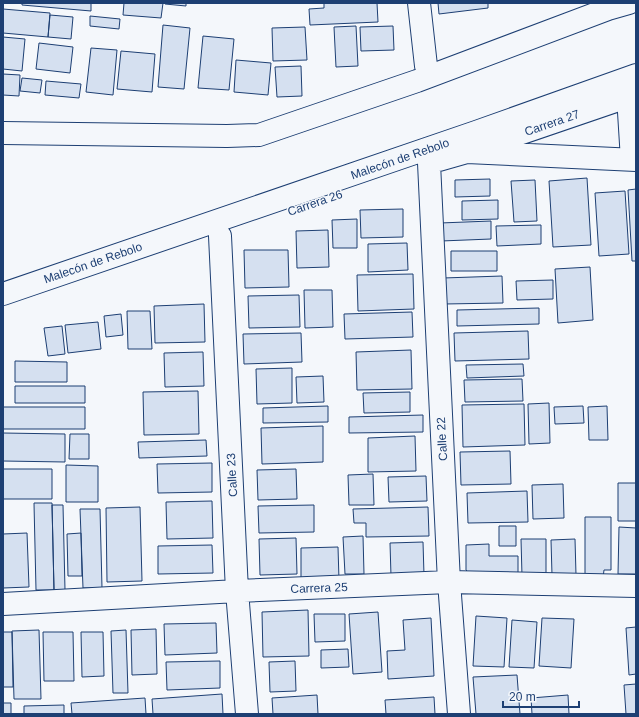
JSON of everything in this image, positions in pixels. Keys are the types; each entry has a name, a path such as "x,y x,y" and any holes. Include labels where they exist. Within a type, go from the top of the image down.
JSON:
{"street":[{"path":"419,3 426,66"},
{"path":"3,133 227,136 259,135 417,81 608,9 629,3"},
{"name":"Malecón de Rebolo","path":"3,294 469,135 636,75"},
{"path":"632,95 634,160"},
{"name":"Carrera 27","path":"467,152 632,95"},
{"path":"3,122 115,126 258,124"},
{"name":"Carrera 26","path":"3,309 220,236 429,163 467,152 634,160"},
{"name":"Calle 22","path":"429,163 449,582 459,714"},
{"name":"Calle 23","path":"220,236 237,591 247,714"},
{"name":"Carrera 25","path":"3,604 237,591 449,582 636,586"}],"building":[{"path":"22,3 91,3 91,11 22,5"},
{"path":"124,3 163,3 161,18 123,15"},
{"path":"186,3 186,6 165,4"},
{"path":"324,3 377,3 378,22 310,25 309,9 324,8"},
{"path":"438,3 488,3 488,8 439,14"},
{"path":"3,9 50,13 48,37 3,33"},
{"path":"50,15 73,17 71,39 48,37"},
{"path":"90,16 120,19 119,29 90,26"},
{"path":"163,25 190,28 184,89 158,87"},
{"path":"356,26 358,66 336,67 334,27"},
{"path":"393,26 394,50 361,51 360,27"},
{"path":"305,27 307,60 273,61 272,28"},
{"path":"203,36 234,39 229,90 198,88"},
{"path":"3,37 25,39 22,71 3,69"},
{"path":"39,43 73,47 70,73 36,69"},
{"path":"91,48 117,50 113,95 86,92"},
{"path":"121,51 155,54 152,92 117,89"},
{"path":"236,60 271,63 268,95 234,92"},
{"path":"301,66 302,96 277,97 275,67"},
{"path":"3,74 20,75 19,96 3,95"},
{"path":"22,78 42,80 40,93 20,91"},
{"path":"46,81 81,84 79,98 45,95"},
{"path":"587,178 591,245 553,247 549,181"},
{"path":"490,179 490,196 455,197 455,180"},
{"path":"535,180 537,221 514,222 511,181"},
{"path":"636,189 636,261 632,261 628,190"},
{"path":"625,191 629,254 599,256 595,193"},
{"path":"498,200 498,219 462,220 462,201"},
{"path":"403,209 403,237 361,238 360,210"},
{"path":"357,219 357,248 333,248 332,220"},
{"path":"491,221 491,239 441,241 440,223"},
{"path":"541,225 541,244 497,246 496,226"},
{"path":"328,230 329,267 297,268 296,231"},
{"path":"407,243 408,270 368,272 368,244"},
{"path":"244,250 288,250 289,287 245,288"},
{"path":"451,251 497,251 497,271 451,271"},
{"path":"590,267 593,320 558,323 555,269"},
{"path":"413,274 414,309 358,311 357,275"},
{"path":"502,276 503,303 444,304 443,278"},
{"path":"553,280 553,299 517,300 516,281"},
{"path":"304,290 332,290 333,327 305,328"},
{"path":"299,295 300,327 249,328 248,296"},
{"path":"204,304 205,342 155,343 154,306"},
{"path":"539,308 539,324 457,326 457,310"},
{"path":"127,311 150,311 152,349 128,349"},
{"path":"412,312 413,337 345,339 344,314"},
{"path":"121,314 123,335 106,337 104,316"},
{"path":"98,322 101,349 68,353 65,325"},
{"path":"62,326 65,354 48,356 44,328"},
{"path":"528,331 529,359 455,361 454,333"},
{"path":"301,333 302,362 244,364 243,334"},
{"path":"411,350 412,389 357,390 356,352"},
{"path":"203,352 204,386 165,387 164,353"},
{"path":"15,361 67,362 67,382 15,382"},
{"path":"523,364 524,376 467,378 466,365"},
{"path":"292,368 292,403 257,404 256,369"},
{"path":"323,376 324,402 297,403 296,377"},
{"path":"522,379 523,401 465,402 464,380"},
{"path":"15,386 85,386 85,403 15,403"},
{"path":"198,391 199,434 144,435 143,392"},
{"path":"410,392 410,412 364,413 363,393"},
{"path":"549,403 550,443 529,444 528,404"},
{"path":"524,404 525,445 463,447 462,405"},
{"path":"328,406 328,422 263,423 263,408"},
{"path":"583,406 584,423 555,424 554,407"},
{"path":"607,406 608,440 589,440 588,407"},
{"path":"3,407 85,407 85,429 3,429"},
{"path":"423,415 423,432 349,433 349,417"},
{"path":"323,426 323,462 262,464 261,428"},
{"path":"3,433 65,434 65,462 3,461"},
{"path":"70,434 89,434 89,459 69,459"},
{"path":"415,436 416,471 368,472 368,438"},
{"path":"206,440 207,456 139,458 138,442"},
{"path":"510,451 511,484 461,485 460,452"},
{"path":"212,463 212,492 158,493 157,464"},
{"path":"66,465 98,466 98,502 66,502"},
{"path":"3,469 52,469 52,499 3,499"},
{"path":"296,469 297,499 258,500 257,470"},
{"path":"373,474 374,505 349,505 348,475"},
{"path":"426,476 427,501 389,502 388,477"},
{"path":"618,483 636,483 636,521 618,521"},
{"path":"563,484 564,518 533,519 532,485"},
{"path":"527,491 528,522 468,523 467,493"},
{"path":"212,501 213,538 167,539 166,502"},
{"path":"34,503 52,503 54,590 36,590"},
{"path":"52,505 63,505 65,590 54,590"},
{"path":"314,505 314,532 259,533 258,506"},
{"path":"140,507 142,581 107,582 106,508"},
{"path":"428,507 429,536 366,537 366,523 354,523 353,509"},
{"path":"80,509 100,509 102,588 83,588"},
{"path":"585,517 611,517 611,570 604,570 603,578 585,578"},
{"path":"499,526 516,526 516,546 499,546"},
{"path":"619,527 636,528 636,574 618,574"},
{"path":"27,533 29,587 3,588 3,534"},
{"path":"81,533 82,576 68,576 67,534"},
{"path":"363,536 364,574 345,574 343,537"},
{"path":"296,538 297,574 260,575 259,539"},
{"path":"521,539 546,539 546,576 522,576"},
{"path":"575,539 576,575 552,575 551,540"},
{"path":"423,542 424,575 391,576 390,543"},
{"path":"489,544 489,556 518,556 518,579 475,579 466,570 466,545"},
{"path":"212,545 213,573 158,574 158,546"},
{"path":"338,547 339,580 301,582 301,548"},
{"path":"308,610 309,656 263,657 262,612"},
{"path":"378,612 382,672 353,674 349,614"},
{"path":"314,614 345,614 345,641 315,642"},
{"path":"476,616 507,618 504,667 473,666"},
{"path":"431,618 434,676 388,679 387,651 405,650 403,620"},
{"path":"542,618 574,619 571,668 539,666"},
{"path":"512,620 537,622 534,668 509,667"},
{"path":"216,623 217,653 165,655 164,624"},
{"path":"636,627 636,674 629,675 626,628"},
{"path":"156,629 157,674 132,675 131,630"},
{"path":"39,630 41,699 14,699 12,631"},
{"path":"126,630 128,693 113,693 111,631"},
{"path":"3,632 12,632 13,687 3,687"},
{"path":"43,632 73,632 74,681 44,681"},
{"path":"81,632 103,632 104,676 82,677"},
{"path":"348,649 349,667 321,668 321,650"},
{"path":"220,661 220,688 167,690 166,662"},
{"path":"295,661 296,691 270,692 269,662"},
{"path":"517,675 520,714 476,714 473,677"},
{"path":"636,684 636,714 626,714 624,685"},
{"path":"222,694 223,714 153,714 152,699"},
{"path":"317,695 318,714 273,714 272,698"},
{"path":"568,695 569,714 532,714 531,698"},
{"path":"434,697 435,714 386,714 385,700"},
{"path":"145,698 146,714 72,714 71,703"},
{"path":"3,703 11,703 11,714 3,714"},
{"path":"64,705 64,714 24,714 24,706"}]}
